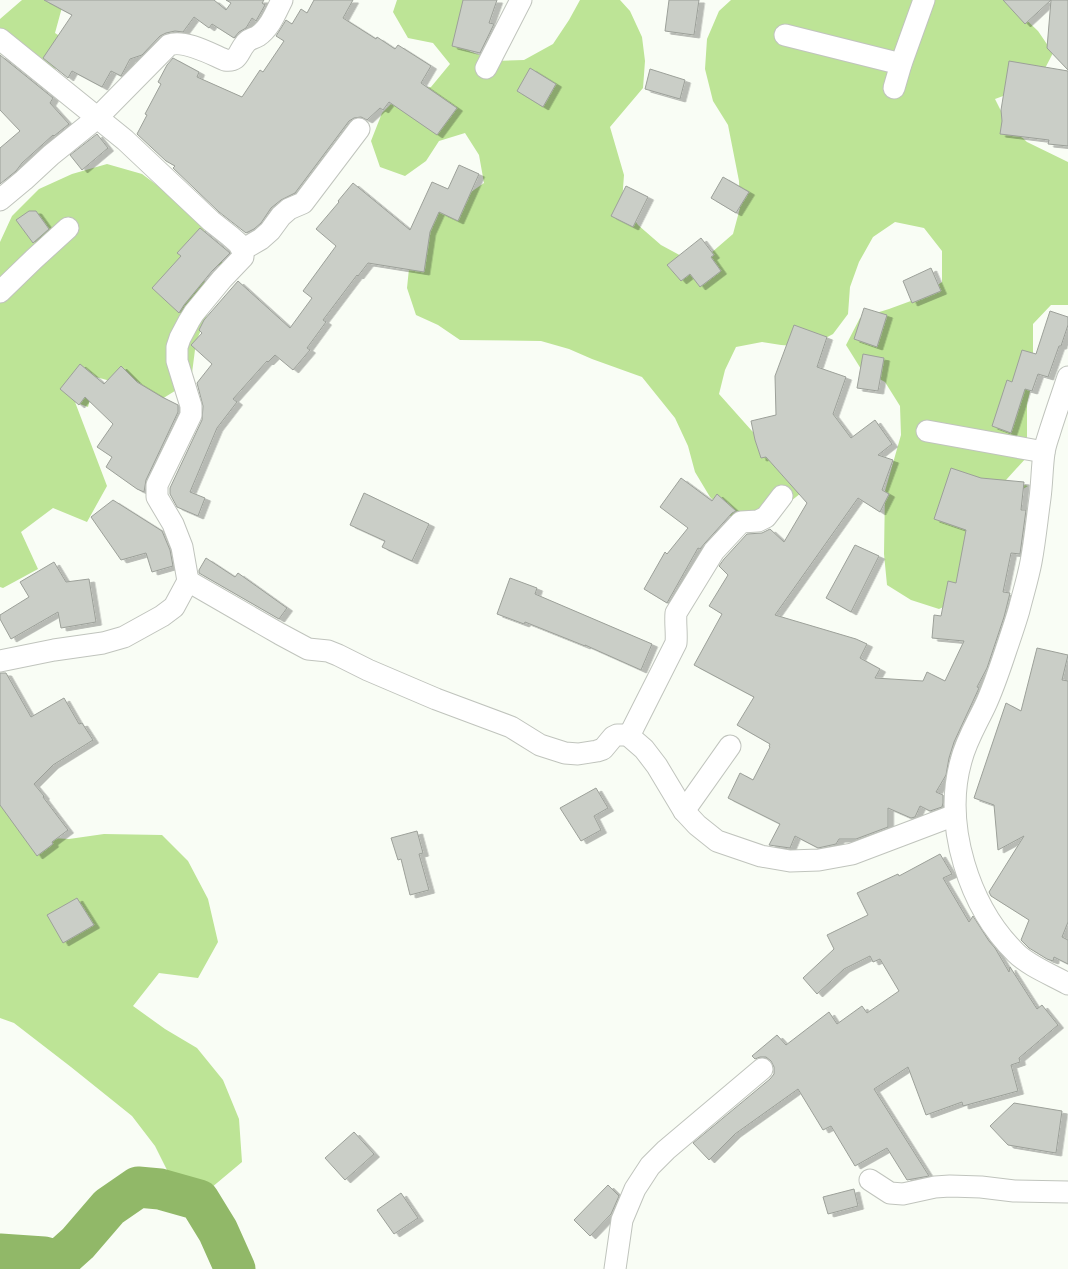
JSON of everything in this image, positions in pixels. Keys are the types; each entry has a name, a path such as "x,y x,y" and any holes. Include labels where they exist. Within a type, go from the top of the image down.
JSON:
{"street":[{"path":"0,200 97,118 169,45 174,43 186,44 225,60 234,59 248,40 257,36 270,23 282,0"},
{"path":"486,68 521,0"},
{"path":"894,88 924,0"},
{"path":"785,35 901,64"},
{"path":"0,38 125,140 211,221 230,236 244,253 189,320 177,347 180,374 191,406 192,415 157,485 159,503 173,524 182,547 188,581 174,607 124,637 103,643 54,650 0,661"},
{"path":"242,250 261,239 270,231 289,208 303,203 359,128"},
{"path":"0,292 68,228"},
{"path":"1068,377 1044,452 1031,562 1016,620 997,677 985,706 970,734 961,760 957,778 955,815 958,837 970,883 1000,936 1017,954 1068,984"},
{"path":"926,431 1044,452"},
{"path":"629,736 676,643 676,613 714,551 741,522 758,521 766,517 782,496"},
{"path":"188,581 308,649 328,651 338,655 436,699 511,727 540,744 565,753 578,754 598,751 603,749 617,735 629,736 644,749 657,766 684,811 697,825 717,840 761,856 790,861 819,860 852,854 955,815"},
{"path":"684,811 730,746"},
{"path":"615,1269 622,1220 635,1189 650,1166 666,1150 762,1069"},
{"path":"870,1180 890,1193 903,1194 935,1187 950,1186 1014,1191 1068,1192"}],"green space":[{"path":"22,0 64,0 55,33 58,35 67,71 38,65 28,66 0,54 0,19"},
{"path":"397,0 463,0 469,51 495,61 524,60 553,44 580,0 620,0 630,11 642,37 645,61 643,88 610,127 624,175 622,202 638,225 661,245 685,258 711,253 733,234 740,208 739,181 728,125 713,101 705,69 707,39 719,11 731,0 1015,0 1017,11 1038,31 1053,53 1041,76 1019,90 995,99 1007,123 1027,142 1068,162 1068,305 1051,305 1033,324 1033,378 1027,404 1027,457 1006,480 1028,486 1001,502 1022,511 963,598 939,609 911,600 887,585 884,554 885,491 901,435 900,406 885,382 861,369 846,345 860,318 919,298 942,282 942,251 924,228 895,222 873,237 859,262 850,287 848,314 833,334 809,347 762,342 736,347 725,370 719,394 752,431 780,452 801,493 781,509 755,515 730,516 710,497 695,472 688,446 675,418 642,377 569,349 541,341 460,340 438,325 416,315 407,288 410,259 433,207 461,199 484,183 479,155 465,133 439,141 426,161 405,176 380,167 371,141 382,113 403,92 431,87 450,64 433,43 408,38 393,12"},
{"path":"107,164 142,174 173,197 202,226 223,263 202,274 212,303 196,342 191,381 157,402 121,384 96,377 88,407 75,402 107,486 87,522 53,508 21,532 38,569 3,588 0,587 0,242 12,216 39,189 72,174"},
{"path":"0,790 34,837 69,839 104,834 162,835 188,861 208,899 218,942 198,978 159,973 133,1006 165,1029 197,1048 223,1080 239,1119 242,1162 211,1188 171,1178 155,1146 132,1116 14,1023 0,1018"}],"building":[{"path":"44,0 214,0 226,10 231,3 226,0 264,0 262,3 265,5 256,21 252,18 246,28 234,38 212,24 209,28 194,17 183,32 175,31 160,36 142,55 130,59 121,76 111,71 102,87 72,71 68,78 43,58 72,15"},
{"path":"314,0 353,0 343,18 395,49 398,45 431,66 421,83 457,108 437,135 389,102 383,110 380,108 367,120 361,117 354,118 349,121 295,193 271,208 261,223 246,233 219,212 173,168 175,166 166,161 137,134 161,84 158,82 173,58 199,72 197,77 242,97 260,70 263,72 284,41 276,36 286,20 292,24 301,9 307,13"},
{"path":"463,0 497,0 489,23 494,24 480,53 452,46"},
{"path":"669,0 699,0 694,35 665,31"},
{"path":"1003,0 1051,0 1025,24"},
{"path":"1051,0 1068,0 1068,70 1047,48"},
{"path":"0,55 53,98 50,103 69,124 53,135 0,184 0,148 20,131 0,110"},
{"path":"1009,61 1068,71 1068,146 1048,144 1049,140 1000,134 1001,110"},
{"path":"530,68 556,84 543,107 517,91"},
{"path":"650,69 685,80 680,99 645,89"},
{"path":"97,134 108,148 82,170 70,155"},
{"path":"459,165 479,174 458,221 439,212 430,232 424,272 368,263 323,320 326,322 307,348 310,350 293,370 275,355 267,361 233,399 237,402 217,428 190,492 205,498 198,516 177,507 170,494 170,488 202,420 203,406 197,383 212,364 191,345 202,333 199,330 204,320 238,281 290,328 312,298 303,291 336,246 316,229 353,183 410,230 432,182 448,189"},
{"path":"723,177 749,192 736,213 711,198"},
{"path":"626,186 648,197 633,227 611,216"},
{"path":"29,211 36,211 49,229 33,243 16,220"},
{"path":"200,228 230,253 212,271 179,313 152,288 181,256 177,253"},
{"path":"701,238 714,255 711,257 721,271 700,287 690,274 681,281 667,265"},
{"path":"931,268 941,291 912,303 903,281"},
{"path":"864,308 887,315 877,347 854,339"},
{"path":"1050,311 1068,317 1068,325 1048,377 1038,374 1032,391 1025,389 1011,433 992,426 1007,380 1012,382 1022,350 1036,354"},
{"path":"794,325 827,337 817,367 846,377 833,414 851,438 875,420 892,444 878,455 893,460 882,490 889,494 880,512 858,498 775,615 867,644 860,658 880,669 875,678 923,681 927,672 945,681 964,641 932,638 934,615 941,616 948,581 956,583 966,530 934,519 951,468 981,478 1024,482 1021,510 1026,510 1020,554 1011,553 1003,592 1010,593 1004,617 987,668 977,687 979,688 954,742 946,775 936,792 943,795 942,807 930,811 920,806 915,817 911,818 888,808 888,827 856,839 839,839 836,844 818,848 795,836 790,848 769,845 780,824 728,798 740,773 753,780 770,744 737,725 754,697 694,665 722,614 709,606 728,575 719,566 747,534 762,533 770,529 784,542 807,503 766,457 761,458 751,421 776,415 775,376"},
{"path":"863,354 884,358 878,391 857,388"},
{"path":"80,364 104,384 121,366 137,382 178,405 178,412 146,480 144,492 106,467 112,457 97,447 113,424 85,397 79,405 60,389"},
{"path":"681,478 712,501 717,494 736,511 732,513 700,549 698,548 667,603 644,589 665,552 667,554 688,528 660,507"},
{"path":"364,493 429,524 412,561 382,547 385,541 350,525"},
{"path":"113,500 162,531 170,550 173,566 152,572 146,553 121,560 91,517"},
{"path":"855,545 879,556 851,612 826,598"},
{"path":"206,558 235,577 238,573 287,608 279,619 199,573"},
{"path":"54,562 66,582 89,579 96,622 61,628 58,612 11,639 0,619 0,615 29,597 20,582"},
{"path":"510,578 537,588 535,594 652,644 641,670 585,645 525,622 524,624 497,614"},
{"path":"1037,648 1068,655 1062,680 1068,681 1068,922 1062,937 1068,940 1068,964 1054,957 1053,961 1047,959 1029,948 1021,940 1029,920 991,896 989,892 1024,836 998,850 994,805 974,798 1006,703 1021,711"},
{"path":"0,673 6,673 31,717 64,698 79,724 82,723 93,740 53,765 34,784 68,830 37,856 0,805"},
{"path":"596,788 608,808 594,816 601,830 581,841 560,808"},
{"path":"417,831 423,853 419,854 429,890 410,895 401,859 398,860 391,838"},
{"path":"940,854 952,874 943,878 969,922 973,916 1009,972 1010,967 1037,1009 1042,1005 1058,1025 1019,1058 1020,1062 1011,1065 1018,1091 963,1106 962,1102 926,1115 908,1067 874,1089 929,1176 907,1180 887,1148 855,1166 831,1126 823,1130 798,1089 735,1134 709,1160 693,1143 774,1074 774,1067 771,1061 766,1057 755,1059 752,1056 777,1035 786,1045 829,1012 837,1024 862,1006 867,1013 899,991 880,959 873,962 870,956 844,969 817,994 803,978 834,949 827,935 868,915 857,893 898,874 899,876"},
{"path":"77,898 94,925 63,943 47,915"},
{"path":"1014,1103 1062,1111 1056,1153 1008,1145 990,1126"},
{"path":"354,1132 374,1154 345,1180 325,1158"},
{"path":"608,1185 619,1196 611,1214 590,1236 574,1220"},
{"path":"854,1189 858,1206 828,1214 823,1197"},
{"path":"401,1193 418,1218 394,1234 377,1210"}],"waterway":[{"path":"0,1254 44,1257 58,1261 78,1243 109,1207 138,1187 160,1189 199,1200 218,1231 235,1269"}]}
